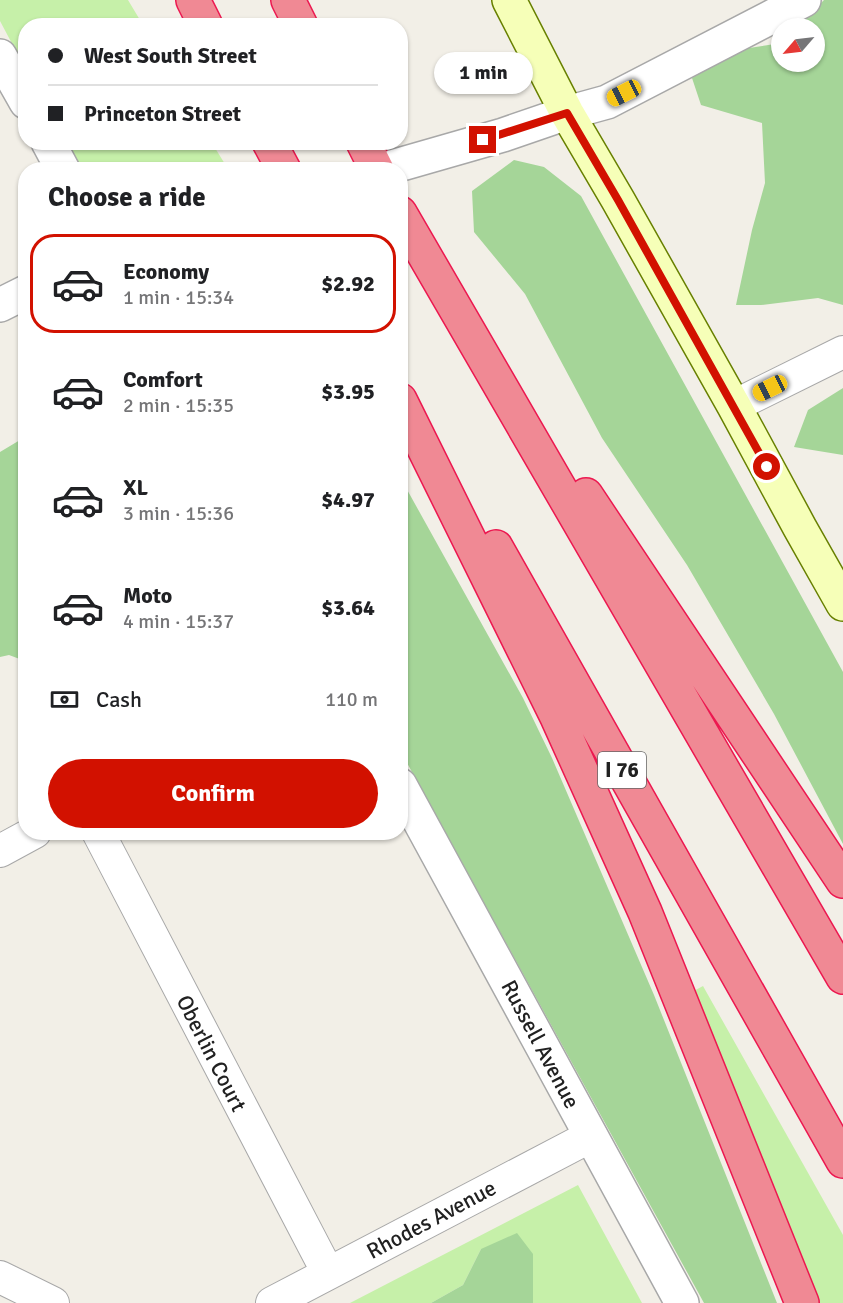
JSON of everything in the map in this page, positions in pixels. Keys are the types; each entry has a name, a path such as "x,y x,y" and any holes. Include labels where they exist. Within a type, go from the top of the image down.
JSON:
{"highway":[{"path":"193,0 202,18"},
{"path":"288,0 297,18"},
{"path":"408,227 843,881"},
{"path":"408,227 843,977"},
{"name":"I 76","path":"408,392 843,1161"},
{"path":"408,416 557,717 645,912 802,1303"}],"main road":[{"path":"509,0 567,113 734,406 843,604"}],"street":[{"path":"407,162 608,102 804,0"},
{"path":"0,56 18,88"},
{"path":"0,305 18,296"},
{"path":"734,406 843,352"},
{"name":"Russell Avenue","path":"408,799 682,1303"},
{"path":"0,851 20,840"},
{"name":"Oberlin Court","path":"102,840 328,1274"},
{"name":"Rhodes Avenue","path":"272,1303 591,1136"},
{"path":"0,1277 53,1303"}],"green space":[{"path":"0,0 128,0 139,18 18,18 18,55 0,21"},
{"path":"824,0 843,0 843,305 818,298 761,305 736,305 765,183 762,123 701,105 692,78 736,50 771,45 771,72 825,72 825,18 806,18"},
{"path":"70,150 216,150 224,162 76,162"},
{"path":"514,160 544,167 581,196 843,672 843,844 774,714 687,565 602,438 525,294 474,232 472,191"},
{"path":"843,388 843,455 794,447 808,410"},
{"path":"18,441 18,658 9,655 0,657 0,452"},
{"path":"408,491 523,698 552,758 654,995 777,1303 704,1303 408,765"},
{"path":"703,986 843,1235 843,1303 814,1303 690,993"},
{"path":"578,1185 642,1303 533,1303 481,1249 463,1285 431,1303 350,1303"},
{"path":"517,1233 533,1254 533,1303 431,1303 463,1285 481,1249"}],"route":[{"path":"483,140 567,113 767,467"}]}
